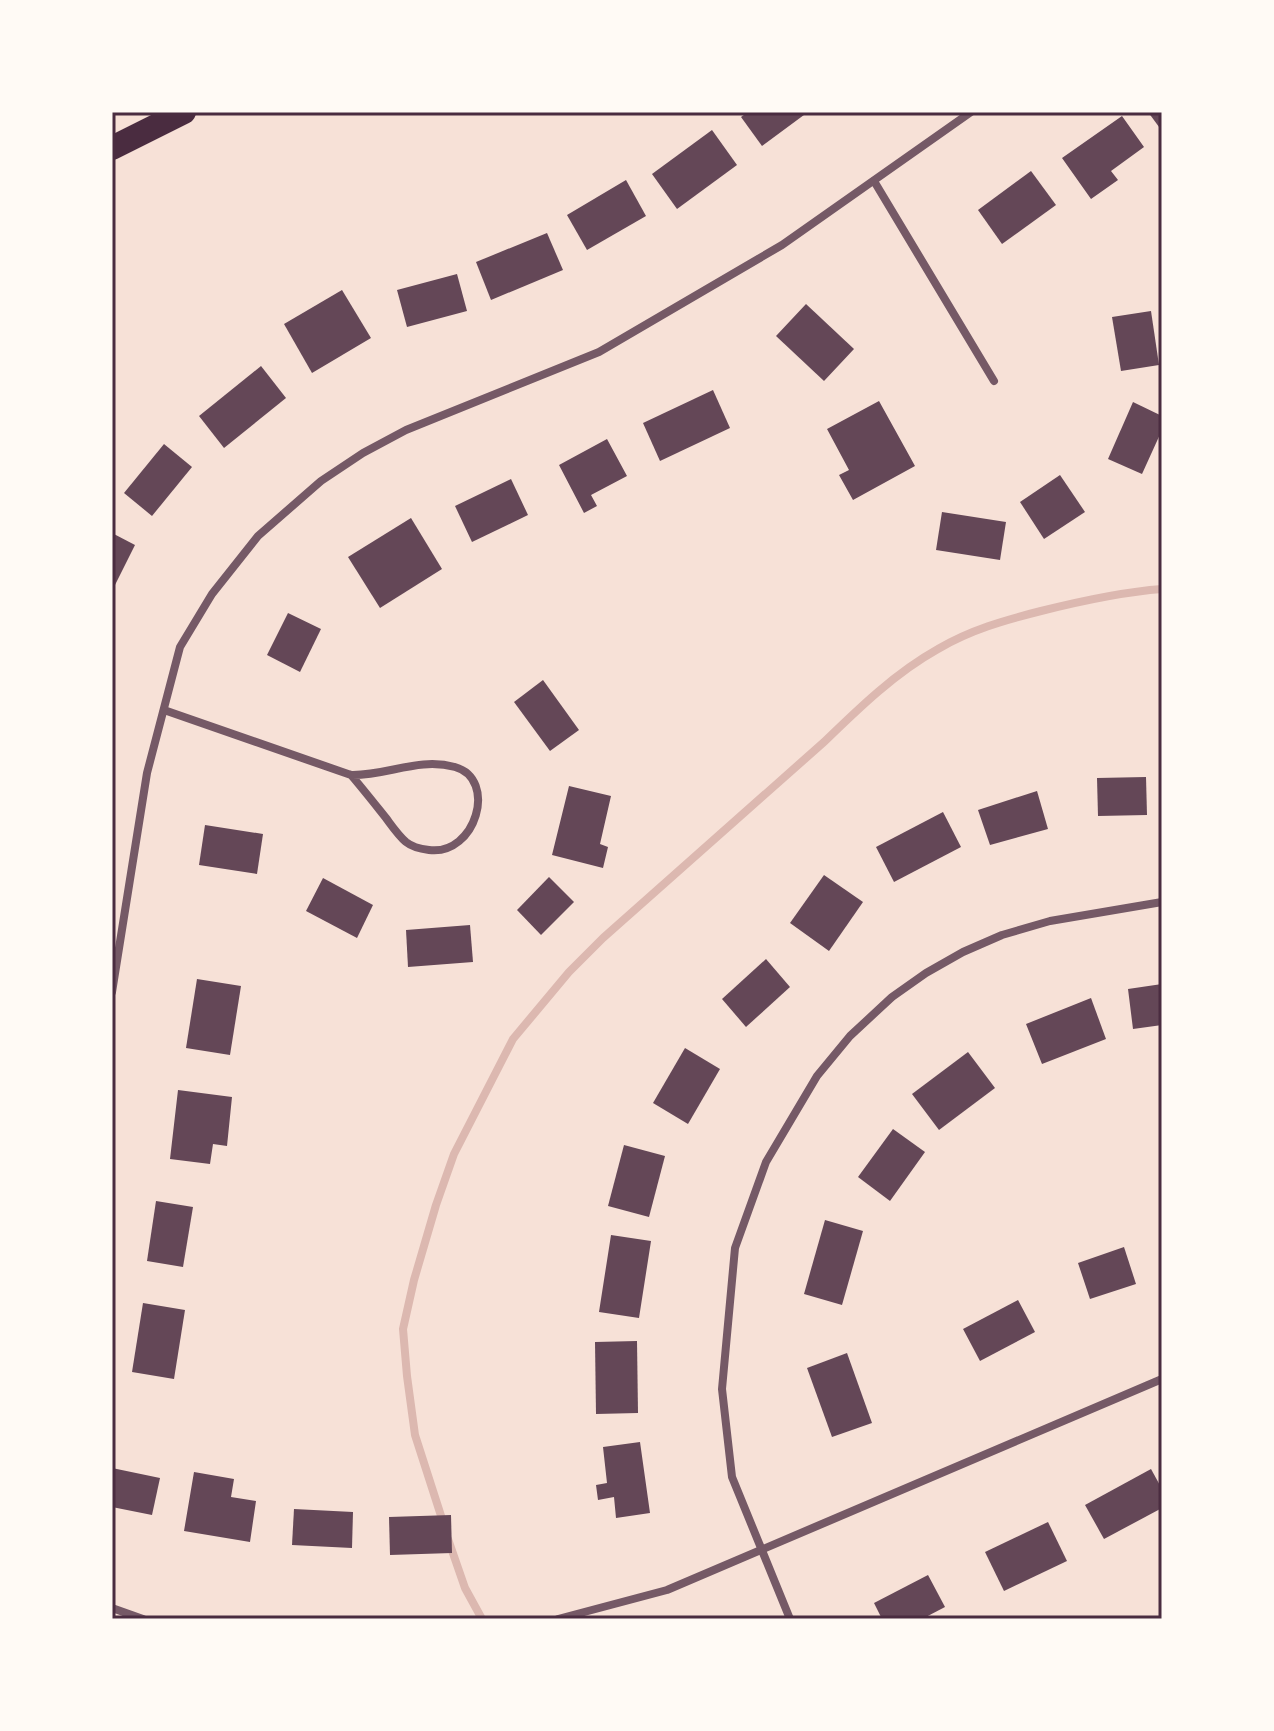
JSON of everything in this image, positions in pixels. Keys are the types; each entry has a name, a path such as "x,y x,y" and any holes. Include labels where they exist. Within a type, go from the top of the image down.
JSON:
{"highway":[{"path":"112,148 184,112"}],"street":[{"path":"112,992 147,773 180,647 212,594 258,536 321,481 363,453 406,430 599,352 782,245 971,112"},
{"path":"874,181 994,381"},
{"path":"164,710 351,775 423,763 463,770 471,776 478,796 473,825 448,849 428,850 414,846 395,830 351,775"},
{"path":"790,1619 732,1477 722,1389 735,1248 766,1162 817,1076 850,1036 892,997 926,973 1002,935 1050,921 1162,902"},
{"path":"558,1619 667,1590 1162,1379"},
{"path":"112,1608 143,1619"}],"building":[{"path":"748,112 808,112 762,146 741,117"},
{"path":"1148,112 1162,112 1162,131"},
{"path":"1122,116 1144,147 1111,171 1118,180 1091,199 1062,158"},
{"path":"712,130 737,165 677,209 652,174"},
{"path":"1031,171 1056,205 1002,244 978,210"},
{"path":"626,180 646,216 587,250 567,215"},
{"path":"547,233 563,270 491,300 476,262"},
{"path":"457,274 467,311 407,327 397,290"},
{"path":"342,290 371,338 312,373 284,324"},
{"path":"806,304 854,349 824,381 776,336"},
{"path":"1151,311 1159,365 1121,371 1112,317"},
{"path":"261,366 286,398 224,448 199,416"},
{"path":"713,390 730,428 660,461 643,423"},
{"path":"879,401 915,466 853,500 839,475 849,470 827,429"},
{"path":"1133,402 1162,416 1162,430 1142,474 1108,459"},
{"path":"607,439 627,476 591,495 597,506 584,513 559,465"},
{"path":"164,444 192,467 152,516 124,493"},
{"path":"1060,475 1085,512 1044,539 1020,502"},
{"path":"511,479 528,515 472,542 455,506"},
{"path":"942,512 1006,522 1000,560 936,550"},
{"path":"411,518 442,569 380,608 348,557"},
{"path":"112,533 135,545 112,591"},
{"path":"288,613 321,629 300,672 267,655"},
{"path":"543,680 579,730 550,751 514,702"},
{"path":"1146,777 1147,815 1098,816 1097,778"},
{"path":"569,786 611,796 600,844 608,847 603,868 552,855"},
{"path":"1037,791 1048,829 990,845 978,810"},
{"path":"943,812 961,847 894,882 876,847"},
{"path":"205,825 263,834 257,874 199,865"},
{"path":"824,875 863,902 829,951 790,923"},
{"path":"549,877 574,902 541,935 517,910"},
{"path":"323,878 373,905 357,938 306,911"},
{"path":"470,925 473,962 408,967 406,930"},
{"path":"766,959 790,987 746,1027 722,999"},
{"path":"197,979 241,986 230,1055 186,1048"},
{"path":"1162,984 1162,1025 1133,1029 1128,989"},
{"path":"1091,998 1106,1039 1042,1064 1026,1024"},
{"path":"685,1048 720,1069 688,1124 653,1103"},
{"path":"968,1052 995,1088 939,1130 912,1094"},
{"path":"178,1090 232,1097 227,1146 213,1144 210,1164 170,1159"},
{"path":"893,1129 925,1152 890,1201 858,1177"},
{"path":"624,1145 665,1156 649,1217 608,1206"},
{"path":"156,1201 193,1207 183,1267 147,1261"},
{"path":"825,1220 863,1231 842,1305 804,1294"},
{"path":"611,1235 651,1241 639,1318 599,1312"},
{"path":"1124,1247 1136,1284 1090,1299 1078,1263"},
{"path":"1018,1300 1035,1332 980,1361 963,1329"},
{"path":"143,1303 185,1310 174,1379 132,1372"},
{"path":"637,1341 638,1413 596,1414 595,1342"},
{"path":"847,1353 872,1423 832,1437 807,1368"},
{"path":"640,1442 650,1513 616,1518 614,1497 598,1500 596,1485 607,1483 603,1447"},
{"path":"112,1468 160,1478 152,1515 112,1507"},
{"path":"1151,1469 1162,1489 1162,1508 1104,1539 1085,1505"},
{"path":"194,1472 234,1479 231,1497 256,1501 250,1542 184,1531"},
{"path":"294,1509 353,1512 352,1548 292,1545"},
{"path":"451,1515 452,1553 390,1555 389,1517"},
{"path":"1048,1522 1067,1561 1004,1591 985,1552"},
{"path":"928,1575 945,1607 922,1619 882,1619 874,1603"}],"waterway":[{"path":"443,1522 415,1435 403,1329 414,1280 454,1154 513,1039 569,972 603,938 864,704 922,658 950,642 1001,622 1086,600 1162,589"},
{"path":"448,1539 465,1588 482,1619"}]}
